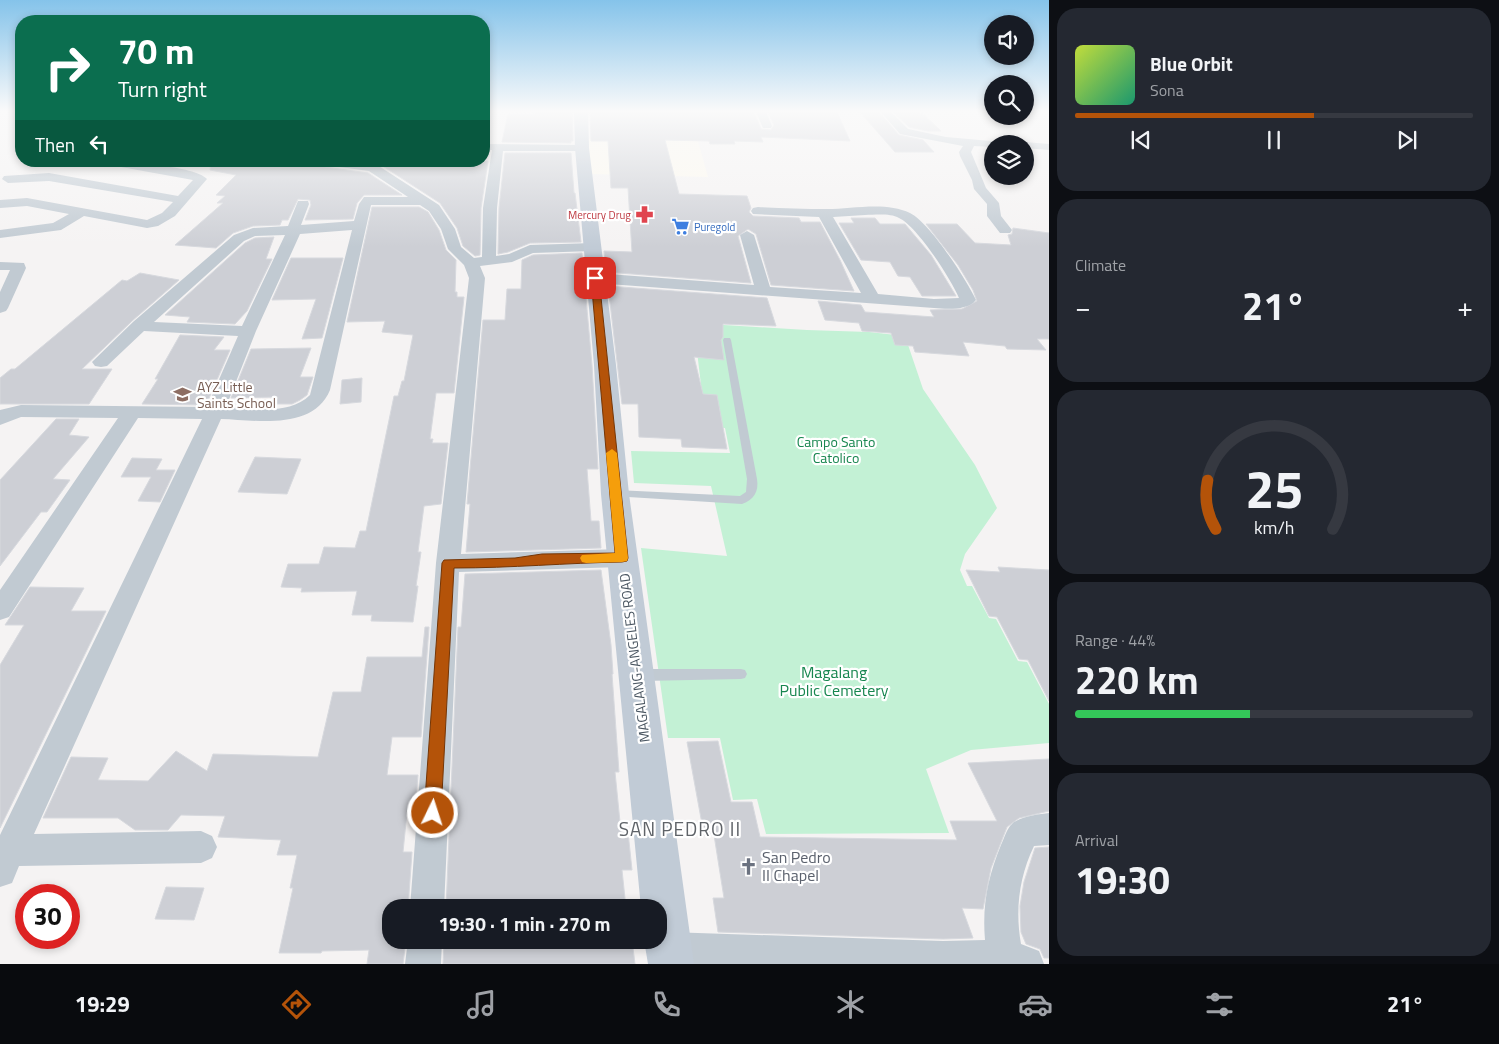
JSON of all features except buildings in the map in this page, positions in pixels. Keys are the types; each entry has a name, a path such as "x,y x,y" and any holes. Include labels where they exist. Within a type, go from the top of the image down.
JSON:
{"main road":[{"name":"MAGALANG-ANGELES ROAD","path":"583,157 615,494 669,957"}],"street":[{"path":"428,899 448,563 477,278 490,208 497,157"},
{"path":"967,157 980,189 992,203 996,210 994,216 1005,230"},
{"path":"0,193 17,167"},
{"path":"0,204 27,202 147,224 171,214 180,200 201,179 142,167"},
{"path":"371,167 434,208 448,228 455,249 480,263 512,258 530,249 593,247"},
{"path":"8,179 49,177 180,200"},
{"path":"0,419 8,413 21,410 287,414 309,406 319,397 365,204 369,200 421,201"},
{"path":"201,848 5,861 214,413 248,331 288,247 295,222 303,204"},
{"path":"595,278 956,304 968,300 958,280 908,216 892,213 758,211"},
{"path":"0,234 56,227 80,213"},
{"path":"824,213 872,298"},
{"path":"101,362 239,238 253,232 360,225"},
{"path":"747,235 763,289"},
{"path":"0,266 13,265 20,268 0,308"},
{"path":"139,326 248,331"},
{"path":"0,610 132,412"},
{"path":"448,563 515,563 542,559 622,558"},
{"path":"669,957 1016,961 1000,928 1000,898 1007,868 1022,835 1035,830 1049,829"},
{"path":"423,964 424,949"}],"lane":[{"path":"615,494 742,500 749,497 754,490 727,340"},
{"path":"636,675 741,674"}],"shaded area":[{"path":"589,157 702,157 708,177 589,174"}],"green space":[{"path":"708,324 869,332 905,336 923,389 975,465 997,508 965,554 960,570 967,586 972,586 989,618 996,619 1018,661 1027,662 1049,704 1049,743 971,750 926,769 949,833 766,834 757,799 733,800 720,738 668,738 641,548 727,556 711,486 634,483 631,451 730,453 725,428 706,427 694,326"}],"slow traffic":[{"path":"586,558 622,558 612,453"}],"place":[{"name":"Mercury Drug","path":"645,215"},
{"name":"Puregold","path":"680,227"},
{"name":"AYZ Little Saints School","path":"183,394"},
{"name":"San Pedro II Chapel","path":"748,866"}],"district":[{"name":"SAN PEDRO II","path":"680,828"}],"route":[{"path":"433,813 448,563 515,563 542,559 622,558 605,365 595,278"}],"park label":[{"name":"Campo Santo Catolico","path":"836,450"},
{"name":"Magalang Public Cemetery","path":"834,681"}]}
